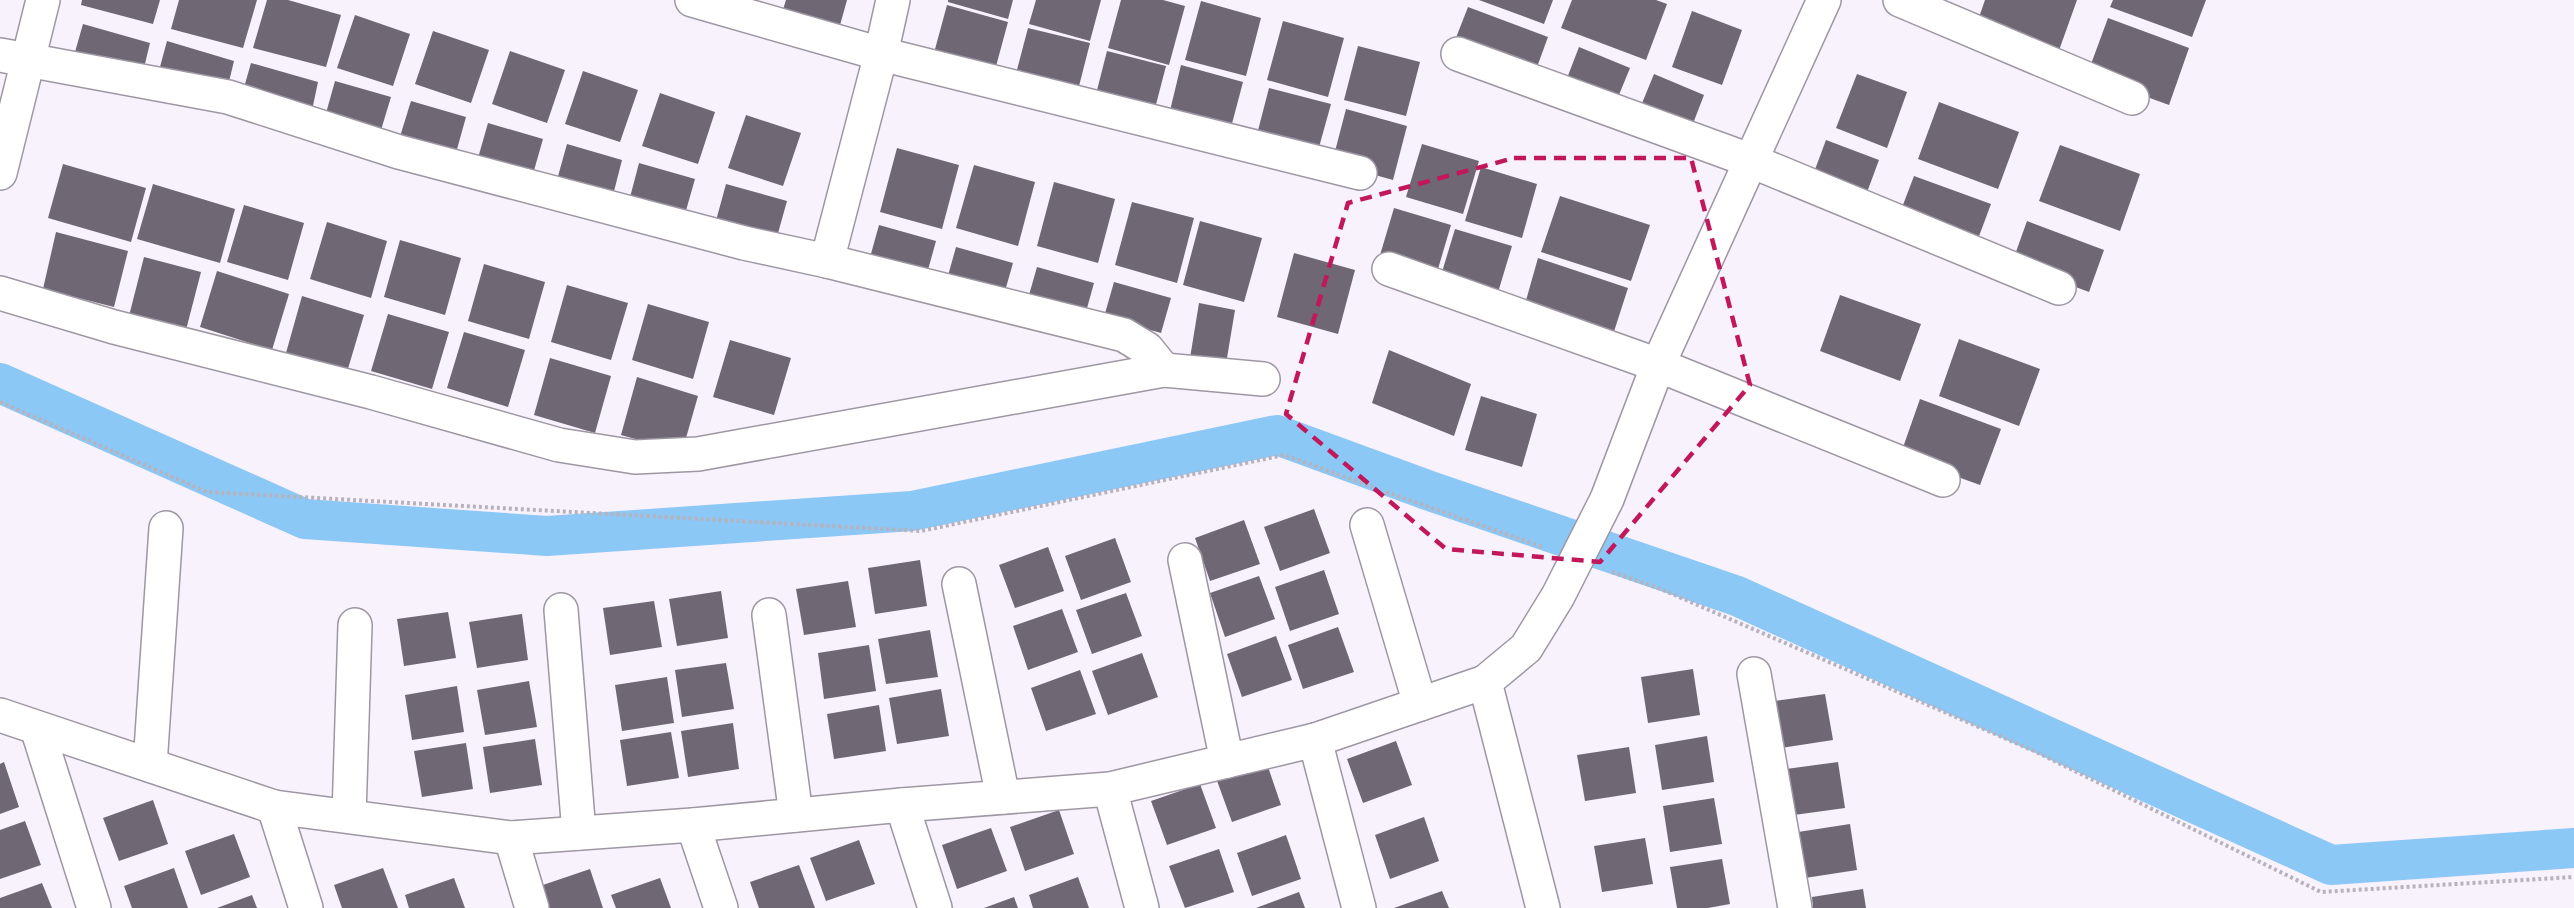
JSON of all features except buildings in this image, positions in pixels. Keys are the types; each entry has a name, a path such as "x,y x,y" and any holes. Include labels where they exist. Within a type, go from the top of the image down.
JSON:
{"street":[{"path":"0,173 14,58 43,0"},
{"path":"692,0 881,54 1360,173"},
{"path":"826,261 881,54 893,0"},
{"path":"0,715 274,807 511,838 693,825 902,805 1110,789 1315,740 1485,682 1526,648 1558,596 1607,498 1658,365 1749,160 1824,0"},
{"path":"1900,0 2133,98"},
{"path":"1458,54 1749,160 2059,288"},
{"path":"14,58 228,97 399,152 744,243 826,261 1124,335 1147,349 1164,370"},
{"path":"1389,269 1658,365 1943,480"},
{"path":"0,293 114,327 371,392 559,445 635,457 698,454 1164,370 1263,379"},
{"path":"1367,525 1420,704"},
{"path":"150,765 166,528"},
{"path":"1185,560 1227,761"},
{"path":"958,584 1003,798"},
{"path":"561,610 579,833"},
{"path":"769,615 796,815"},
{"path":"349,816 355,625"},
{"path":"1754,674 1795,908"},
{"path":"1485,682 1543,908"},
{"path":"37,728 94,908"},
{"path":"1315,740 1359,908"},
{"path":"1110,789 1142,908"},
{"path":"902,805 935,908"},
{"path":"274,807 306,908"},
{"path":"693,825 721,908"},
{"path":"511,838 532,908"}],"path":[{"path":"0,402 207,492 921,531 1284,455 1551,550"},
{"path":"1607,570 1663,590 2034,751 2321,892 2574,877"}],"highlighted area":[{"path":"1514,158 1691,158 1750,385 1600,562 1446,549 1286,414 1348,203"}],"waterway":[{"path":"0,383 305,519 547,536 912,511 1277,435 1430,491 1737,596 2331,865 2574,848"}]}
